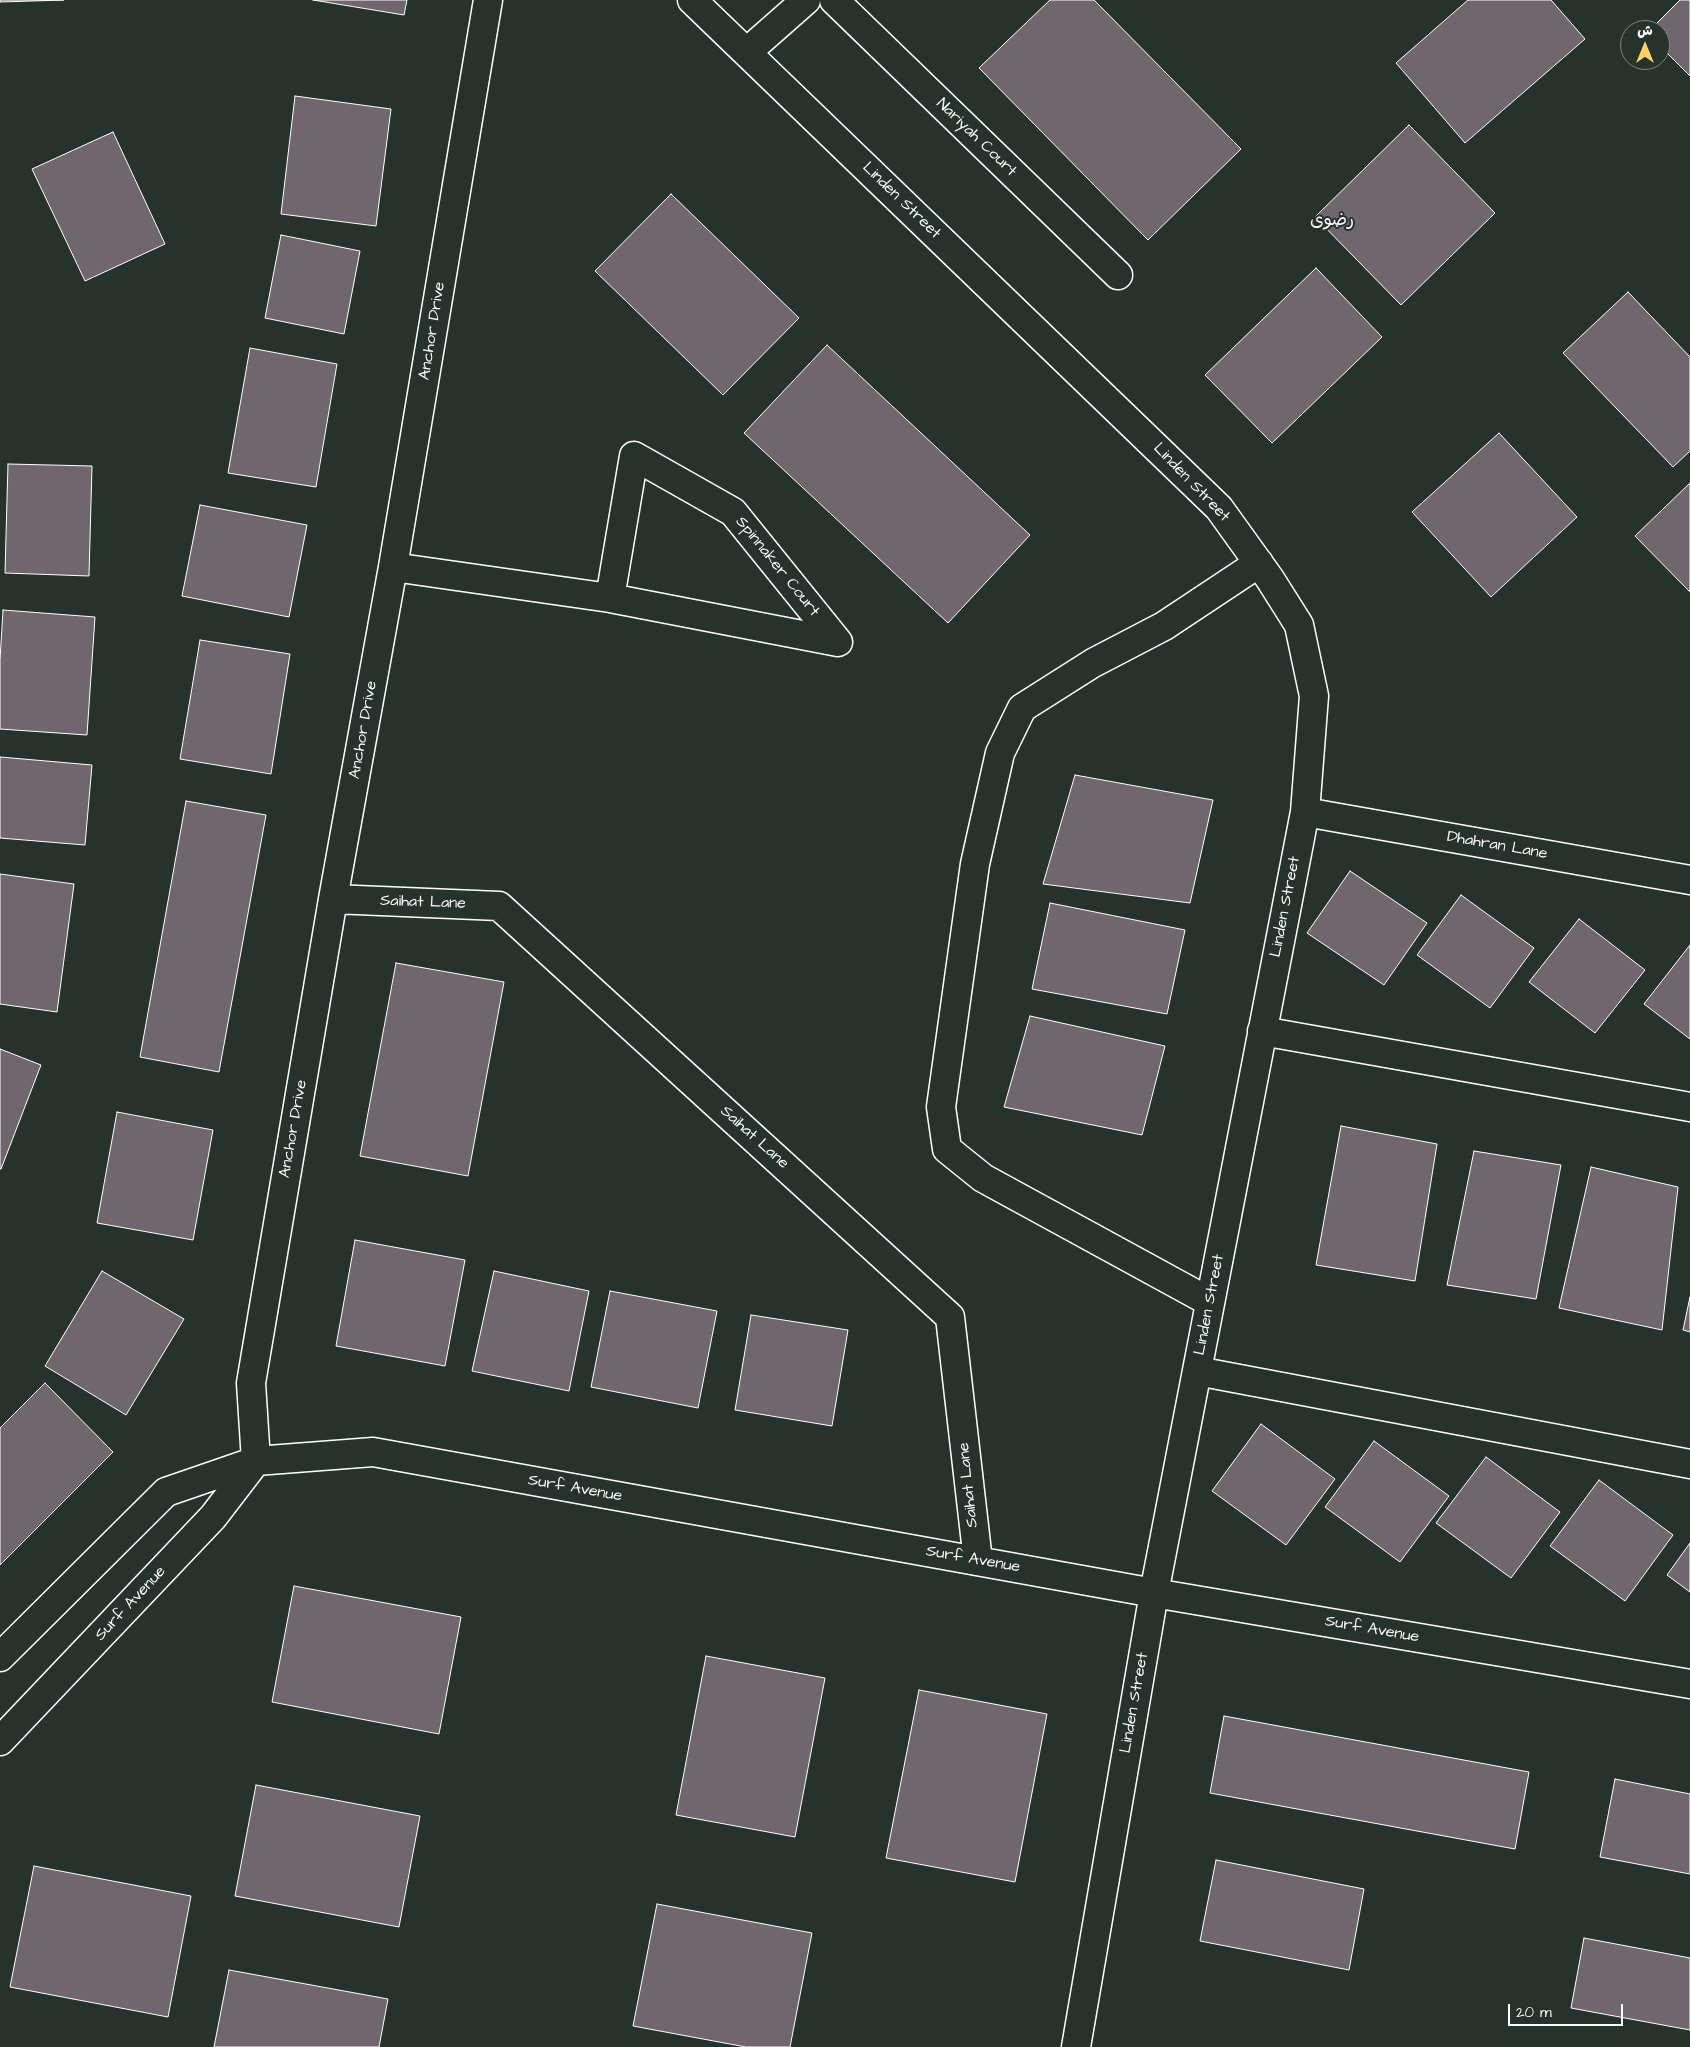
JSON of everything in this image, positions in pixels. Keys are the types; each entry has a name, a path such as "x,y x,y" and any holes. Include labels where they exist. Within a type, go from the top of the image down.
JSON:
{"street":[{"name":"Anchor Drive","path":"256,1461 251,1383 333,899 393,567 488,0"},
{"name":"Linden Street","path":"692,0 1219,508 1259,563 1299,624 1314,696 1304,812 1154,1593 1076,2047"},
{"path":"747,52 806,0"},
{"name":"Nariyah Court","path":"834,0 1118,275"},
{"name":"Spinnaker Court","path":"393,567 610,598 838,642 733,512 634,456 610,598"},
{"path":"1210,1302 983,1178 947,1149 941,1107 975,864 1000,753 1022,708 1093,663 1164,626 1259,563"},
{"name":"Dhahran Lane","path":"1304,812 1690,880"},
{"name":"Saihat Lane","path":"333,899 499,906 950,1317 978,1561"},
{"path":"1262,1031 1690,1107"},
{"path":"1197,1371 1690,1464"},
{"name":"Surf Avenue","path":"0,1657 166,1492 256,1461 373,1452 1154,1593 1690,1684"},
{"name":"Surf Avenue","path":"0,1740 213,1517 256,1461"}],"building":[{"path":"0,0 64,0 0,2"},
{"path":"313,0 407,0 404,15"},
{"path":"1050,0 1094,0 1241,149 1148,240 979,68"},
{"path":"1468,0 1551,0 1585,39 1465,143 1396,63"},
{"path":"1680,0 1690,0 1690,76 1670,56 1670,20 1660,20"},
{"path":"295,96 391,109 376,226 281,214"},
{"path":"1409,125 1495,213 1401,305 1315,217"},
{"path":"113,132 165,244 85,281 32,169"},
{"path":"671,194 799,318 723,395 595,271"},
{"path":"281,235 360,251 344,334 265,318"},
{"path":"1316,268 1382,337 1272,443 1205,375"},
{"path":"1628,292 1690,357 1690,451 1673,467 1563,353"},
{"path":"827,345 1030,535 948,623 744,433"},
{"path":"250,348 337,364 316,487 228,473"},
{"path":"1499,433 1577,517 1491,597 1412,512"},
{"path":"8,464 92,466 89,576 5,573"},
{"path":"1690,483 1690,592 1635,536"},
{"path":"200,505 307,525 289,617 182,596"},
{"path":"3,610 95,617 87,735 0,729 0,660"},
{"path":"200,640 290,654 271,774 180,759"},
{"path":"0,757 92,765 85,845 0,838"},
{"path":"1075,775 1213,800 1190,903 1043,884"},
{"path":"186,801 266,815 219,1072 140,1057"},
{"path":"1350,871 1427,923 1384,985 1307,933"},
{"path":"0,874 74,884 57,1012 0,1004"},
{"path":"1461,895 1534,948 1490,1008 1417,955"},
{"path":"1050,903 1185,930 1167,1014 1032,989"},
{"path":"1579,919 1645,970 1595,1033 1529,982"},
{"path":"1690,945 1690,1039 1644,1004"},
{"path":"396,963 504,982 468,1176 360,1156"},
{"path":"1030,1016 1165,1046 1142,1135 1004,1107"},
{"path":"0,1049 41,1065 1,1169 0,1169"},
{"path":"117,1112 213,1130 193,1240 97,1223"},
{"path":"1341,1126 1437,1144 1415,1281 1316,1265"},
{"path":"1474,1151 1561,1165 1536,1299 1447,1285"},
{"path":"1591,1167 1678,1187 1662,1330 1559,1308"},
{"path":"355,1240 465,1260 445,1366 336,1346"},
{"path":"102,1271 184,1319 126,1415 45,1366"},
{"path":"494,1271 589,1291 569,1391 472,1371"},
{"path":"610,1291 717,1311 698,1408 591,1387"},
{"path":"1690,1297 1690,1332 1683,1330"},
{"path":"751,1315 848,1330 832,1426 735,1410"},
{"path":"45,1383 113,1452 0,1565 0,1428"},
{"path":"1261,1424 1335,1479 1286,1545 1212,1491"},
{"path":"1374,1441 1449,1496 1400,1562 1325,1507"},
{"path":"1486,1457 1560,1512 1511,1578 1436,1523"},
{"path":"1599,1480 1673,1535 1625,1601 1550,1546"},
{"path":"1690,1543 1690,1592 1667,1575"},
{"path":"294,1586 461,1617 439,1734 272,1702"},
{"path":"706,1656 825,1678 795,1837 676,1815"},
{"path":"919,1690 1047,1714 1015,1882 886,1858"},
{"path":"1224,1716 1529,1772 1515,1849 1210,1793"},
{"path":"1615,1779 1690,1794 1690,1874 1600,1857"},
{"path":"256,1785 420,1816 399,1927 235,1896"},
{"path":"1216,1860 1364,1889 1349,1970 1200,1941"},
{"path":"34,1866 191,1896 168,2017 10,1987"},
{"path":"657,1904 812,1933 790,2047 746,2047 633,2026"},
{"path":"1584,1938 1690,1958 1690,2030 1571,2008"},
{"path":"229,1970 388,1999 379,2047 214,2047"}],"district":[{"name":"رضوى","path":"1332,221"}]}
